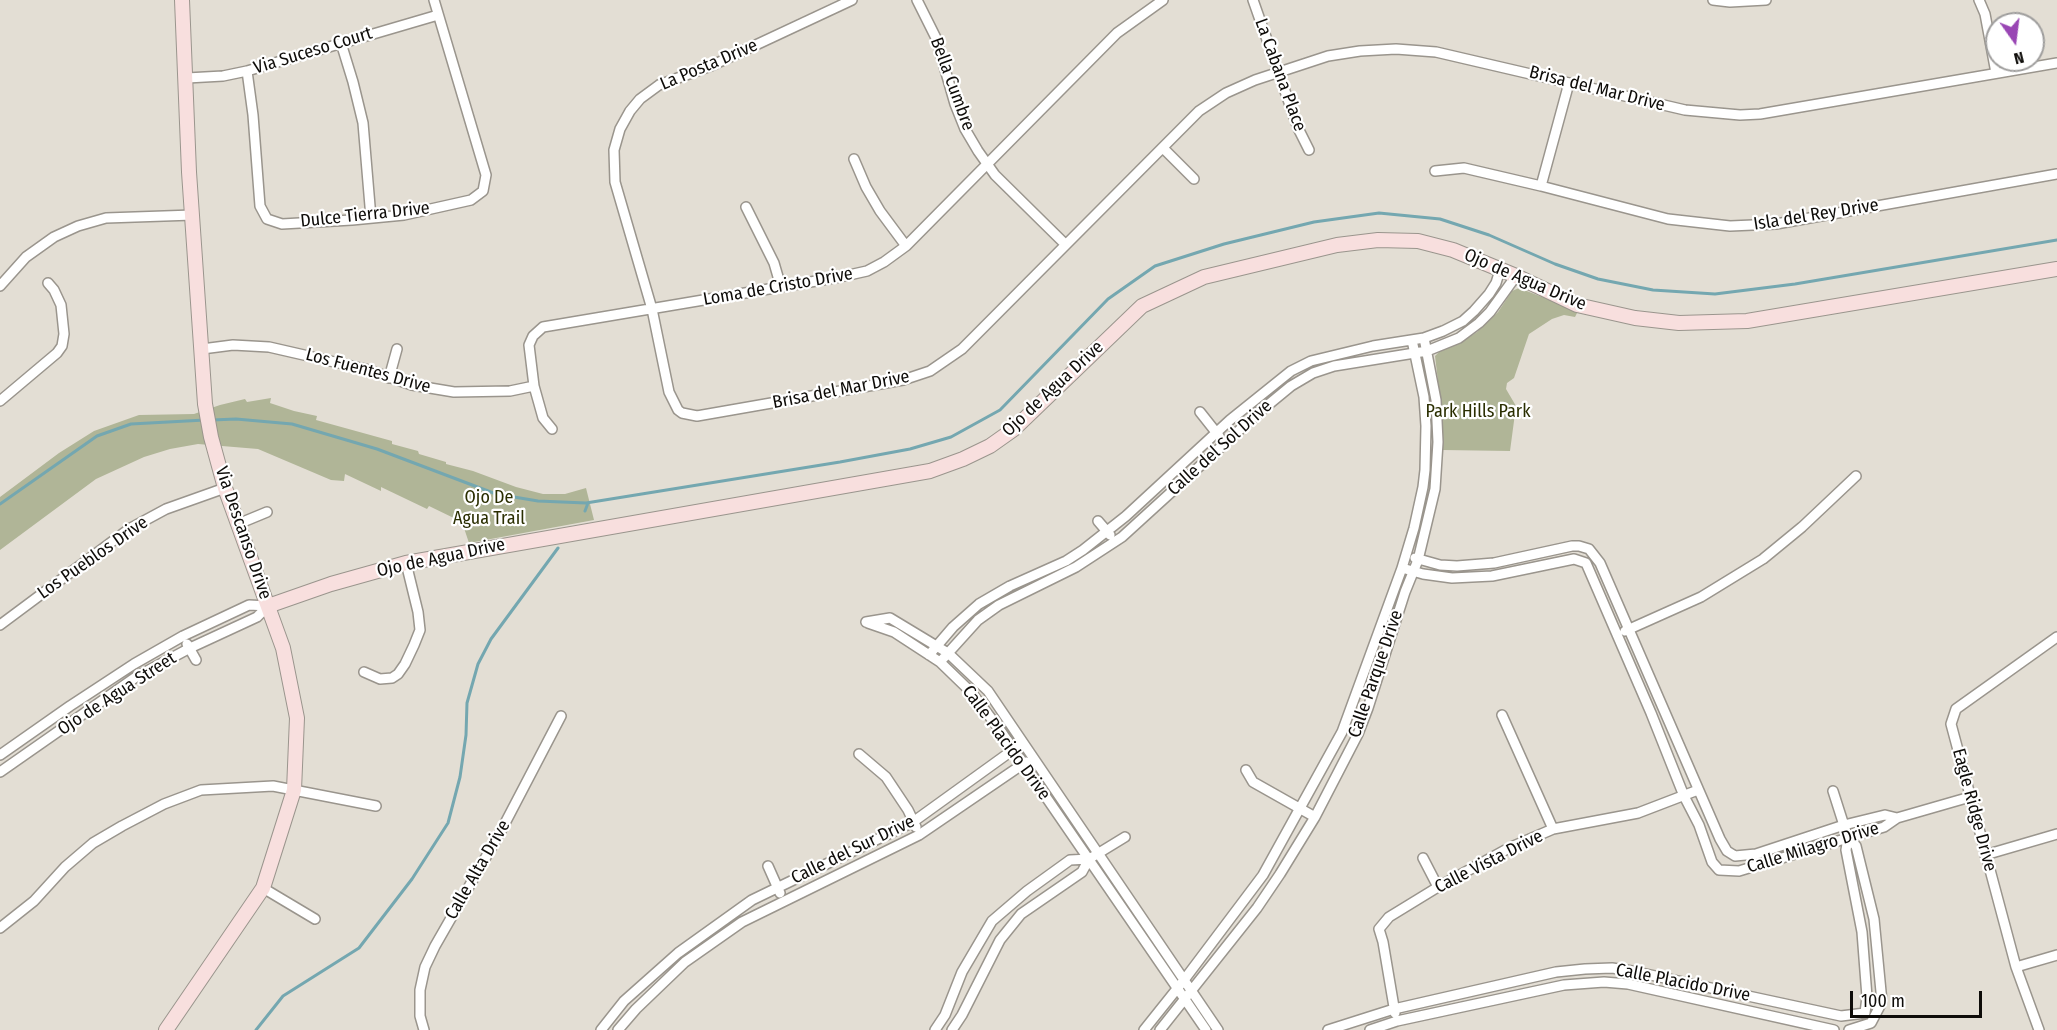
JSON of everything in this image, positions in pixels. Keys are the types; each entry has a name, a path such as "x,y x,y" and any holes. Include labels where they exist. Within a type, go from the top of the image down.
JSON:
{"street":[{"name":"Via Descanso Drive","path":"166,1030 263,888 294,790 297,718 283,648 225,488 208,422 189,172 187,78 182,0"},
{"name":"Dulce Tierra Drive","path":"247,72 254,125 260,206 267,219 282,224 404,215 471,200 483,191 486,175 434,0"},
{"name":"La Posta Drive","path":"652,309 615,182 613,163 617,138 630,111 640,99 659,85 713,65 852,0"},
{"name":"Bella Cumbre","path":"917,0 936,38 966,129 987,164 1026,207 1065,244"},
{"name":"Loma de Cristo Drive","path":"552,429 543,418 534,386 529,345 533,336 543,327 867,271 906,246 1117,33 1163,0"},
{"name":"La Cabana Place","path":"1253,0 1298,129 1309,150"},
{"path":"1713,0 1730,2 1766,0"},
{"path":"1979,0 1985,14 1996,73"},
{"name":"Via Suceso Court","path":"187,78 247,72 438,15"},
{"path":"341,43 363,123 371,218"},
{"name":"Brisa del Mar Drive","path":"652,309 672,400 682,413 697,416 903,380 922,374 947,361 962,349 1191,118 1208,104 1255,80 1349,52 1396,49 1436,52 1685,110 1740,115 1760,114 2057,63"},
{"path":"1541,186 1569,82"},
{"path":"1163,148 1194,179"},
{"path":"854,159 880,211 906,246"},
{"name":"Isla del Rey Drive","path":"1435,171 1464,168 1668,219 1730,226 1776,224 2057,174"},
{"path":"746,207 774,263 781,286"},
{"path":"0,286 26,257 54,237 78,226 106,218 193,215"},
{"name":"Ojo de Agua Drive","path":"0,756 134,664 183,636 249,605 268,606 331,584 406,563 930,471 963,459 990,446 1014,429 1142,306 1204,277 1337,245 1378,240 1418,241 1453,250 1577,305 1664,322 1747,321 2057,268"},
{"name":"Calle del Sol Drive","path":"940,662 978,620 1083,550 1126,516 1216,433 1270,386 1291,371 1311,361 1364,348 1424,338 1458,324 1489,294 1500,270"},
{"name":"Calle del Sol Drive","path":"929,655 953,627 979,604 1034,581 1076,567 1115,541 1291,386 1334,366 1427,351 1459,338 1479,323 1498,302 1516,276"},
{"path":"0,401 57,353 62,346 64,334 61,305 48,283"},
{"name":"Calle Parque Drive","path":"1160,1030 1257,908 1280,874 1315,817 1358,734 1405,592 1418,560 1435,489 1438,424 1436,400 1424,338"},
{"name":"Calle Parque Drive","path":"1144,1030 1263,875 1342,732 1402,568 1423,487 1426,426 1424,397 1412,340"},
{"name":"Los Fuentes Drive","path":"202,349 233,345 269,347 365,369 412,386 454,392 510,391 534,386"},
{"path":"1364,348 1367,360"},
{"path":"389,378 398,349"},
{"path":"1200,412 1225,443"},
{"path":"1426,426 1438,424"},
{"path":"1617,635 1701,597 1763,559 1802,527 1856,476"},
{"path":"1423,487 1435,489"},
{"name":"Los Pueblos Drive","path":"0,625 129,529 166,509 225,488"},
{"path":"238,524 267,512"},
{"path":"1098,521 1115,541"},
{"path":"1402,568 1452,578 1497,575 1574,559 1583,562 1589,549 1572,546 1494,563 1457,566 1418,560 1406,555"},
{"name":"Calle Milagro Drive","path":"1589,549 1600,563 1720,839 1731,854 1735,856 1756,854 1844,825 1885,815 1897,818"},
{"name":"Calle Milagro Drive","path":"1583,562 1589,569 1684,796 1699,825 1713,862 1719,870 1739,871 1884,827 1897,818 1970,797"},
{"path":"364,672 380,679 392,678 398,674 420,630 406,563"},
{"path":"1494,563 1497,575"},
{"name":"Ojo de Agua Street","path":"0,772 136,677 256,617 268,606"},
{"name":"Calle Placido Drive","path":"1206,1030 1185,1000 1181,984 1149,927 988,691 948,653 890,618 866,622 894,632 940,662 971,692 1141,934 1181,984 1192,991 1218,1030"},
{"path":"183,636 196,660"},
{"name":"Eagle Ridge Drive","path":"2039,1030 2016,967 1951,724 1956,709 2057,637"},
{"path":"1359,686 1373,691"},
{"path":"70,706 78,717"},
{"path":"1651,713 1662,708"},
{"path":"1502,715 1554,829"},
{"name":"Calle Alta Drive","path":"424,1030 420,1016 420,990 425,967 502,829 561,716"},
{"name":"Calle del Sur Drive","path":"601,1030 624,1001 678,953 752,900 914,822 1024,742"},
{"path":"859,754 886,777 908,810 919,835"},
{"name":"Calle del Sur Drive","path":"618,1030 636,1009 685,962 742,922 919,835 1034,756"},
{"path":"1246,770 1253,782 1315,817"},
{"path":"0,928 34,901 65,867 93,843 164,804 201,790 273,786 376,806"},
{"name":"Calle Vista Drive","path":"1397,1021 1379,929 1389,917 1509,848 1554,829 1638,813 1698,790"},
{"path":"1833,791 1848,838 1846,850 1861,922 1867,997 1865,1013 1871,1023"},
{"path":"1985,855 2057,834"},
{"path":"935,1030 945,1016 965,968 992,921 1027,891 1070,861 1089,859 1125,837"},
{"path":"1848,838 1856,846 1874,919 1882,1002 1871,1023 1850,1030"},
{"path":"1726,871 1731,854"},
{"path":"1423,858 1438,887"},
{"path":"952,1030 1000,940 1021,914 1082,872 1089,859"},
{"path":"768,866 784,900"},
{"path":"263,888 315,919"},
{"path":"1246,898 1257,908"},
{"path":"1861,922 1874,919"},
{"path":"1141,934 1149,927"},
{"path":"678,953 685,962"},
{"path":"2016,967 2057,955"},
{"path":"965,968 981,976"},
{"name":"Calle Placido Drive","path":"1328,1030 1394,1009 1556,972 1585,969 1632,971 1841,1016 1865,1013"},
{"path":"1628,984 1632,971"},
{"path":"1516,982 1518,994"},
{"name":"Calle Placido Drive","path":"1370,1030 1397,1021 1518,994 1578,983 1604,982 1628,984 1834,1030"},
{"path":"1735,1009 1737,993"}],"green space":[{"name":"Park Hills Park","path":"1519,288 1578,311 1575,317 1564,315 1552,319 1529,334 1514,378 1507,383 1506,389 1516,406 1510,451 1443,450 1443,423 1435,356 1441,350 1477,332 1498,312 1512,291"},
{"name":"Ojo De Agua Trail","path":"271,398 270,403 317,416 316,420 392,441 392,444 418,451 419,454 446,462 446,464 516,487 543,494 565,494 586,488 594,520 469,543 462,522 429,506 427,509 381,487 381,491 345,474 344,481 331,480 258,449 198,444 144,457 96,479 0,550 0,497 59,453 94,431 139,415 194,414 245,399 247,402"}],"waterway":[{"path":"212,420 236,419 292,424 377,449 496,494 538,501 586,503 840,462 910,449 951,437 1000,410 1108,299 1155,266 1224,244 1314,222 1379,213 1440,219 1489,235 1555,264 1598,279 1653,290 1715,294 1795,284 2057,240"},
{"path":"0,504 97,436 131,424 205,420"},
{"path":"585,511 588,503"},
{"path":"256,1030 283,996 359,948 412,879 448,823 460,777 466,735 467,703 478,664 491,639 558,548"}]}
